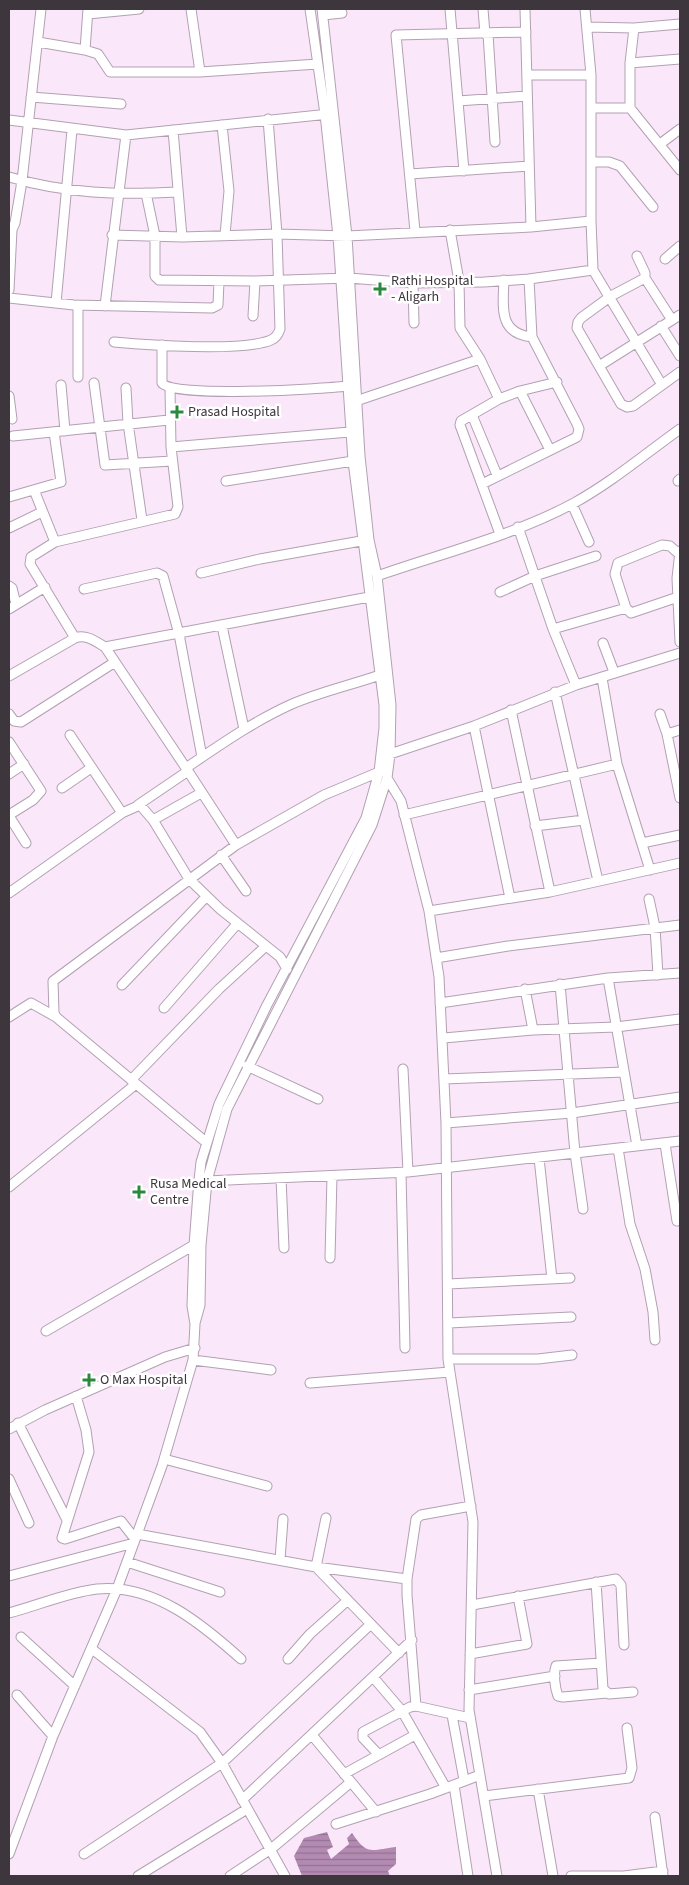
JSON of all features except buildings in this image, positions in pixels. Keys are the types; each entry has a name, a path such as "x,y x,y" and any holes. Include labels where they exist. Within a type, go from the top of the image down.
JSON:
{"street":[{"path":"9,290 11,232 22,181 41,9"},
{"path":"85,50 88,11 139,9"},
{"path":"191,9 200,72"},
{"path":"310,9 342,236"},
{"path":"450,9 464,171"},
{"path":"483,9 495,142"},
{"path":"525,9 531,227"},
{"path":"585,9 591,75 593,270 611,296 662,385"},
{"path":"195,1324 200,1305 201,1245 207,1181 227,1109 247,1066 372,825 383,775 391,705 377,576 369,540 345,278 335,114 323,12 342,13"},
{"path":"587,27 634,28 680,24"},
{"path":"634,28 630,63 630,108 680,170"},
{"path":"415,231 396,35 526,32"},
{"path":"38,42 98,54 110,72 200,72 318,64"},
{"path":"630,63 680,59"},
{"path":"527,75 591,75"},
{"path":"458,101 528,96"},
{"path":"31,97 121,104"},
{"path":"591,108 630,108"},
{"path":"9,120 72,130 126,135 268,119 335,114"},
{"path":"114,342 162,345 246,346 272,340 278,335 281,325 280,281 268,119"},
{"path":"222,125 229,191 225,235"},
{"path":"660,144 680,129"},
{"path":"56,303 72,130"},
{"path":"173,130 182,237"},
{"path":"105,306 112,235 126,135"},
{"path":"591,162 609,162 620,166 652,206"},
{"path":"410,174 529,166"},
{"path":"9,177 66,190 118,195 178,192"},
{"path":"146,193 155,236 156,276 158,280 280,281 345,278 413,282 504,280 529,279 593,270"},
{"path":"112,235 182,237 277,234 342,236 415,231 531,227 591,221"},
{"path":"450,230 459,280 460,328 480,360 499,399"},
{"path":"665,258 680,246"},
{"path":"599,366 638,343 676,317 645,278 645,273 637,256"},
{"path":"9,1854 53,1736 92,1649 136,1539 164,1459 194,1360 195,1324 192,1306 194,1245 201,1162 219,1104 286,969 366,818 390,754 388,728 361,541 350,432 347,386 345,278"},
{"path":"645,278 611,296 578,322 577,328 621,404 627,407 633,406 680,372"},
{"path":"482,484 497,475 574,440 579,433 577,424 557,382 532,337 529,279"},
{"path":"504,280 503,304 505,318 509,327 523,336 532,337"},
{"path":"9,298 78,305 214,308 218,302 220,281"},
{"path":"252,316 255,281"},
{"path":"413,282 414,323"},
{"path":"78,305 78,377"},
{"path":"661,326 680,356"},
{"path":"162,345 162,383 163,386 170,388 198,391 302,390 347,386"},
{"path":"356,401 480,360"},
{"path":"500,534 460,425 461,421 499,399 520,391 557,382"},
{"path":"94,383 105,465 134,465 172,461"},
{"path":"61,385 65,431"},
{"path":"126,388 128,423 142,520"},
{"path":"75,638 30,564 30,559 55,542 142,520 173,515 177,511 169,420 170,388"},
{"path":"520,391 550,450"},
{"path":"9,396 12,419"},
{"path":"472,415 497,475"},
{"path":"13,436 169,420"},
{"path":"377,576 500,534 572,504 604,485 680,429"},
{"path":"9,497 58,484 62,480 54,432"},
{"path":"171,447 350,432"},
{"path":"226,481 353,461"},
{"path":"34,490 55,542"},
{"path":"572,504 589,542"},
{"path":"9,528 42,512"},
{"path":"518,527 553,629 576,684"},
{"path":"201,573 260,559 361,541"},
{"path":"626,608 615,574 616,566 620,561 662,545 670,546 679,552 680,642"},
{"path":"500,592 535,576 596,556"},
{"path":"84,589 160,573 163,577 179,634 202,757"},
{"path":"9,586 12,588 12,607"},
{"path":"12,607 44,587"},
{"path":"105,647 370,597"},
{"path":"553,629 626,608 634,612 678,597"},
{"path":"222,626 244,729"},
{"path":"9,676 75,638 87,637 105,647 236,845"},
{"path":"603,643 614,672"},
{"path":"390,754 474,726 576,684 602,678 614,672 680,653"},
{"path":"9,714 14,721 21,722 115,662"},
{"path":"9,893 122,813 138,805 202,757 244,729 294,704 380,675"},
{"path":"602,678 617,764 650,870"},
{"path":"555,692 598,881"},
{"path":"511,710 550,892"},
{"path":"660,714 667,734 679,785 680,798"},
{"path":"474,726 510,898"},
{"path":"667,734 680,730"},
{"path":"70,735 90,768 122,813"},
{"path":"9,742 41,791 33,800 9,816 26,843"},
{"path":"9,774 24,764"},
{"path":"404,814 488,796 617,764"},
{"path":"62,788 90,768"},
{"path":"383,775 401,801 429,911 436,958 444,1038 448,1359 473,1522 468,1690 470,1718 497,1876"},
{"path":"56,1017 52,988 55,979 221,854 324,795 383,775"},
{"path":"153,820 201,793"},
{"path":"138,805 145,809 189,878 206,897 280,957 286,969"},
{"path":"535,826 584,820"},
{"path":"642,843 680,835"},
{"path":"221,854 246,891"},
{"path":"429,911 550,892 680,863"},
{"path":"122,985 206,897"},
{"path":"649,898 655,927 658,975"},
{"path":"164,1008 237,924"},
{"path":"436,958 508,946 680,925"},
{"path":"9,1187 133,1082 219,989 266,946"},
{"path":"440,1003 560,984 608,978 680,973"},
{"path":"608,978 637,1146"},
{"path":"560,984 575,1154 583,1209"},
{"path":"525,989 533,1030"},
{"path":"9,1017 31,1003 56,1017 207,1143"},
{"path":"444,1038 533,1030 616,1027 680,1019"},
{"path":"247,1066 318,1100"},
{"path":"403,1069 405,1348"},
{"path":"444,1079 624,1072"},
{"path":"446,1123 572,1113 680,1097"},
{"path":"207,1181 404,1172 680,1141"},
{"path":"665,1144 677,1221"},
{"path":"618,1148 630,1224 645,1269 654,1312 655,1340"},
{"path":"539,1158 552,1279"},
{"path":"330,1258 332,1176"},
{"path":"281,1178 284,1248"},
{"path":"46,1331 194,1245"},
{"path":"448,1284 570,1278"},
{"path":"449,1323 571,1317"},
{"path":"9,1429 76,1396 165,1357 195,1348"},
{"path":"448,1359 538,1359 572,1355"},
{"path":"194,1360 271,1370"},
{"path":"310,1384 450,1372"},
{"path":"76,1396 86,1430 89,1452 62,1536 63,1539 121,1521 136,1539"},
{"path":"18,1423 67,1520"},
{"path":"164,1459 267,1486"},
{"path":"9,1479 29,1523"},
{"path":"416,1706 407,1579 417,1517 471,1506"},
{"path":"316,1567 326,1518"},
{"path":"280,1560 283,1519"},
{"path":"9,1576 136,1539 407,1579"},
{"path":"127,1562 220,1592"},
{"path":"316,1567 398,1653"},
{"path":"472,1605 612,1579 620,1582 624,1645"},
{"path":"596,1582 603,1689 607,1694"},
{"path":"9,1613 91,1590 117,1589 142,1594 170,1606 212,1633 241,1659"},
{"path":"470,1654 527,1644 518,1596"},
{"path":"288,1659 310,1634 348,1600"},
{"path":"84,1854 222,1763 371,1624"},
{"path":"21,1637 75,1686"},
{"path":"242,1800 412,1640"},
{"path":"92,1649 200,1732 222,1763 285,1876"},
{"path":"601,1663 558,1665 555,1668 556,1692 560,1697 633,1692"},
{"path":"468,1690 555,1676"},
{"path":"373,1677 402,1711 415,1735 450,1786 468,1876"},
{"path":"17,1695 53,1736"},
{"path":"379,1755 363,1738 364,1732 402,1711 416,1706 470,1718"},
{"path":"452,1715 464,1780"},
{"path":"484,1796 628,1778 632,1768 627,1728"},
{"path":"344,1774 415,1735"},
{"path":"312,1736 376,1812"},
{"path":"336,1824 376,1812 480,1775"},
{"path":"233,1875 271,1850 351,1782"},
{"path":"538,1789 553,1876"},
{"path":"138,1876 248,1809"},
{"path":"571,1876 663,1874 655,1818"}],"shaded area":[{"path":"327,1832 333,1847 327,1850 331,1859 349,1844 347,1838 352,1833 362,1845 370,1850 396,1847 396,1864 388,1871 390,1876 302,1876 294,1856 304,1838"}],"place":[{"name":"Rathi Hospital - Aligarh","path":"380,289"},
{"name":"Prasad Hospital","path":"177,412"},
{"name":"Rusa Medical Centre","path":"139,1192"},
{"name":"O Max Hospital","path":"89,1380"}]}
